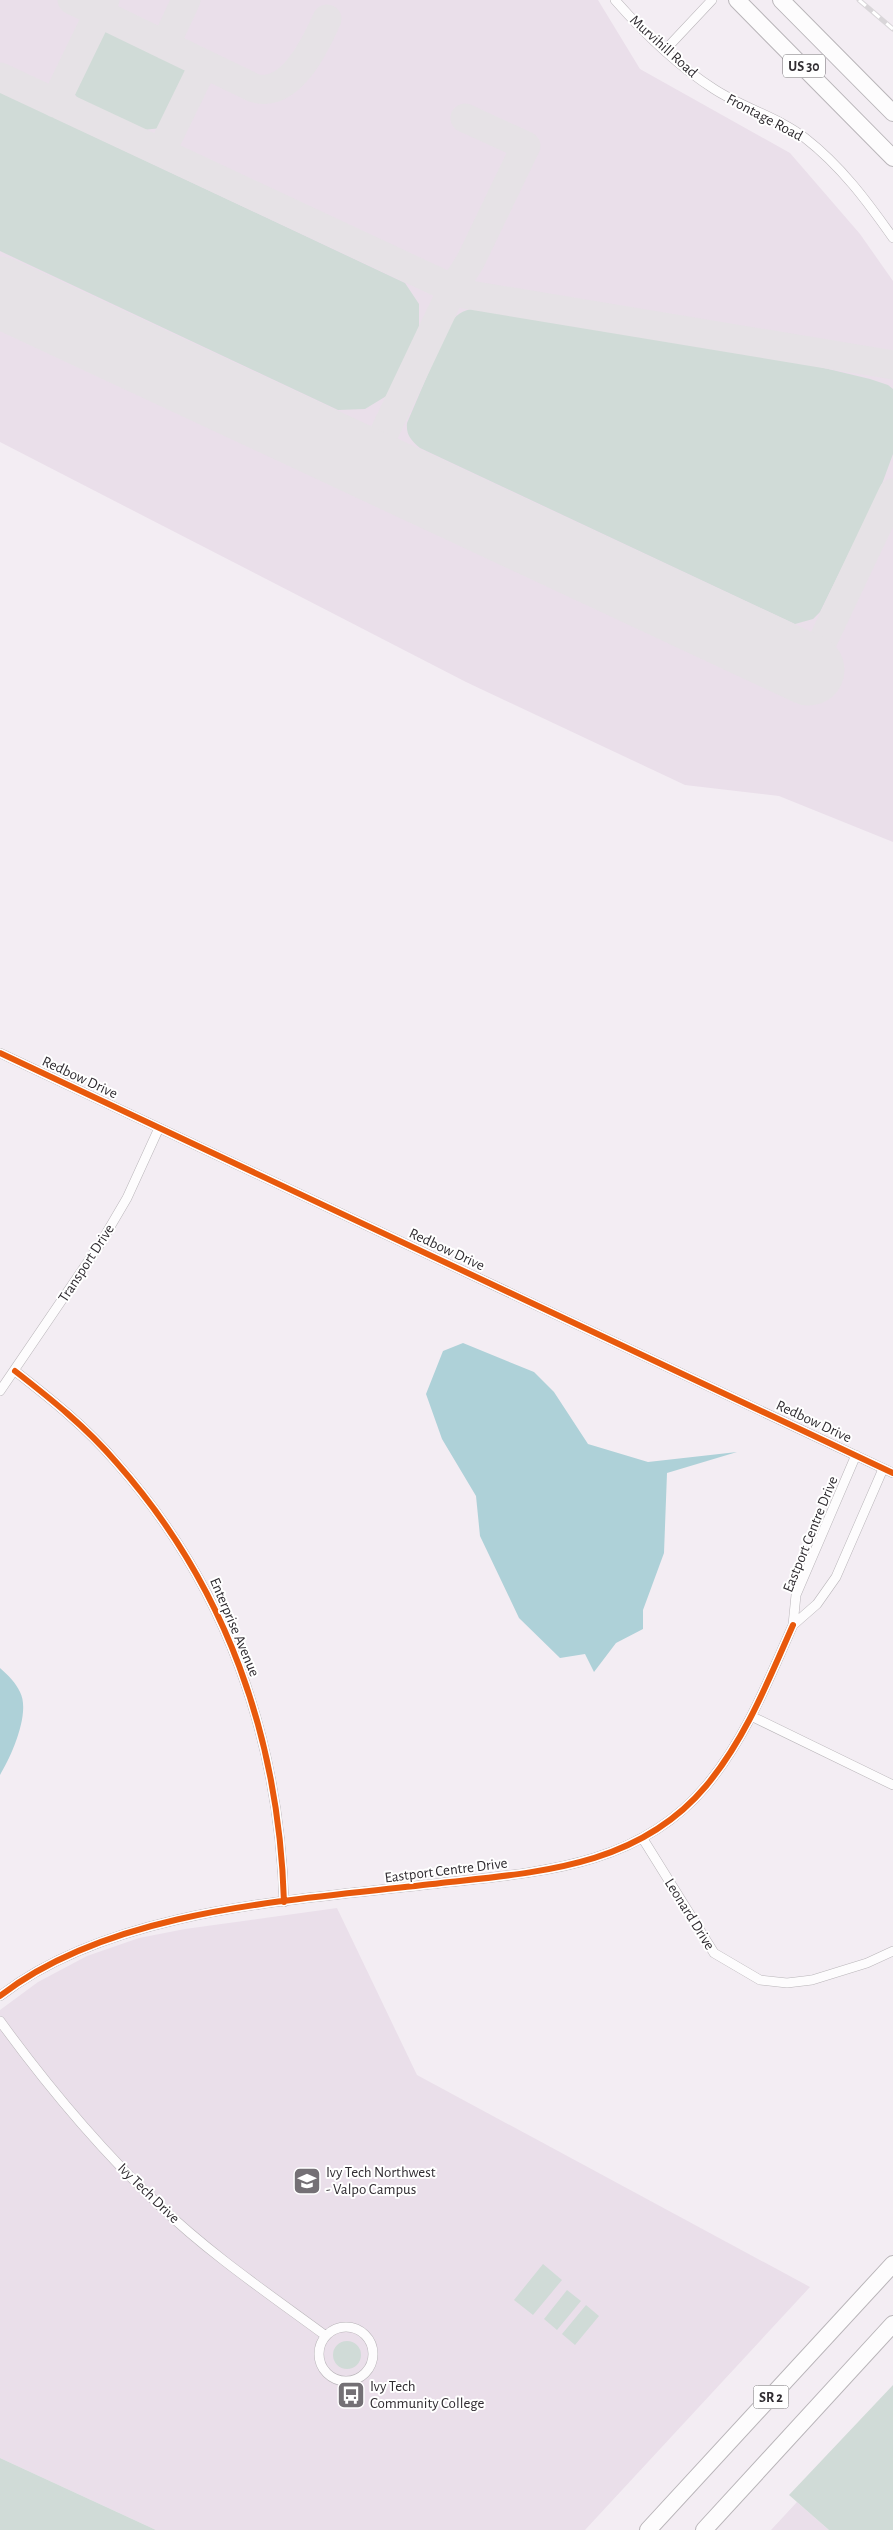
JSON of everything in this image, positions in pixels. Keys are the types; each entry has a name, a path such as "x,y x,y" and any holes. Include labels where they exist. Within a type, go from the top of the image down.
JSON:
{"highway":[{"name":"US 30","path":"737,0 893,158"},
{"name":"US 30","path":"781,0 893,113"},
{"name":"SR 2","path":"648,2530 893,2264"},
{"name":"SR 2","path":"704,2530 893,2324"}],"street":[{"name":"Murvihill Road","path":"615,0 666,49 714,89"},
{"path":"666,49 712,0"},
{"name":"Frontage Road","path":"714,89 803,136 847,177 893,238"},
{"name":"Redbow Drive","path":"0,1053 883,1469"},
{"name":"Transport Drive","path":"0,1391 100,1244 127,1198 159,1128"},
{"name":"Enterprise Avenue","path":"15,1371 81,1425 116,1461 184,1550 209,1595 250,1693 264,1740 283,1854 284,1902"},
{"name":"Eastport Centre Drive","path":"0,1996 40,1968 120,1934 196,1916 284,1902 545,1871 605,1855 644,1839 673,1817 706,1787 753,1717 792,1625 796,1594 856,1455"},
{"path":"883,1469 893,1473"},
{"name":"Eastport Centre Drive","path":"792,1625 816,1604 836,1577 883,1469"},
{"path":"753,1717 893,1785"},
{"name":"Leonard Drive","path":"644,1839 714,1954 760,1980 787,1983 812,1980 867,1963 893,1951"},
{"name":"Ivy Tech Drive","path":"0,2022 36,2070 87,2131 159,2206 230,2265 326,2336"},
{"path":"342,2327 360,2330 367,2336 372,2346 373,2360 370,2368 357,2380 340,2381 332,2377 320,2362 321,2344 326,2336 342,2327"}],"shaded area":[{"path":"0,0 598,0 640,69 790,153 860,234 893,281 893,842 779,796 685,785 466,682 0,442"},
{"path":"111,26 180,59 187,65 189,78 169,120 162,128 142,130 79,100 73,92 73,82 96,34 100,29"},
{"path":"0,92 405,283 419,304 419,327 388,395 365,409 338,410 0,251"},
{"path":"476,308 803,363 870,379 888,385 893,389 893,454 879,492 820,612 813,619 795,624 420,448 410,437 407,431 407,423 448,327 459,314"},
{"name":"Ivy Tech Northwest - Valpo Campus","path":"337,1908 417,2075 810,2287 585,2530 156,2530 0,2458 0,2010 38,1982 87,1956 139,1938 185,1929"},
{"path":"543,2264 562,2280 533,2315 514,2300"},
{"path":"567,2290 581,2301 557,2330 544,2319"},
{"path":"586,2305 599,2316 575,2345 562,2334"},
{"path":"347,2341 357,2345 361,2355 357,2365 347,2369 337,2365 333,2355 337,2345"},
{"path":"893,2385 893,2530 829,2530 789,2495"},
{"path":"0,2458 156,2530 0,2530"},
{"path":"797,2502 829,2530 771,2530"}],"water":[{"path":"463,1343 534,1372 554,1392 588,1444 648,1462 737,1452 667,1473 664,1553 643,1610 643,1629 616,1643 594,1672 585,1654 560,1658 519,1618 480,1536 476,1496 442,1439 426,1394 443,1351"},
{"path":"0,1668 12,1679 20,1692 23,1701 23,1711 18,1735 0,1775"}],"taxiway":[{"path":"72,0 254,88 267,89 279,86 300,68 316,43 327,19"},
{"path":"55,103 105,0"},
{"path":"165,45 186,0"},
{"path":"161,152 204,64"},
{"path":"0,77 464,294 893,365"},
{"path":"369,465 452,290 470,262 526,146 465,118"},
{"path":"809,670 893,493"}],"runway":[{"path":"0,292 809,670"}],"railway":[{"path":"859,0 893,29"}],"cycle path":[{"path":"0,1053 893,1473"},
{"path":"15,1371 80,1425 116,1462 155,1510 188,1560 216,1612 239,1667 258,1723 271,1781 280,1841 284,1902"},
{"path":"0,1996 46,1966 97,1943 153,1926 211,1912 329,1895 514,1875 585,1861 618,1849 650,1834 679,1813 706,1786 745,1729 793,1625"}],"place":[{"name":"Ivy Tech Northwest - Valpo Campus","path":"307,2181"},
{"name":"Ivy Tech Community College","path":"351,2395"}]}
